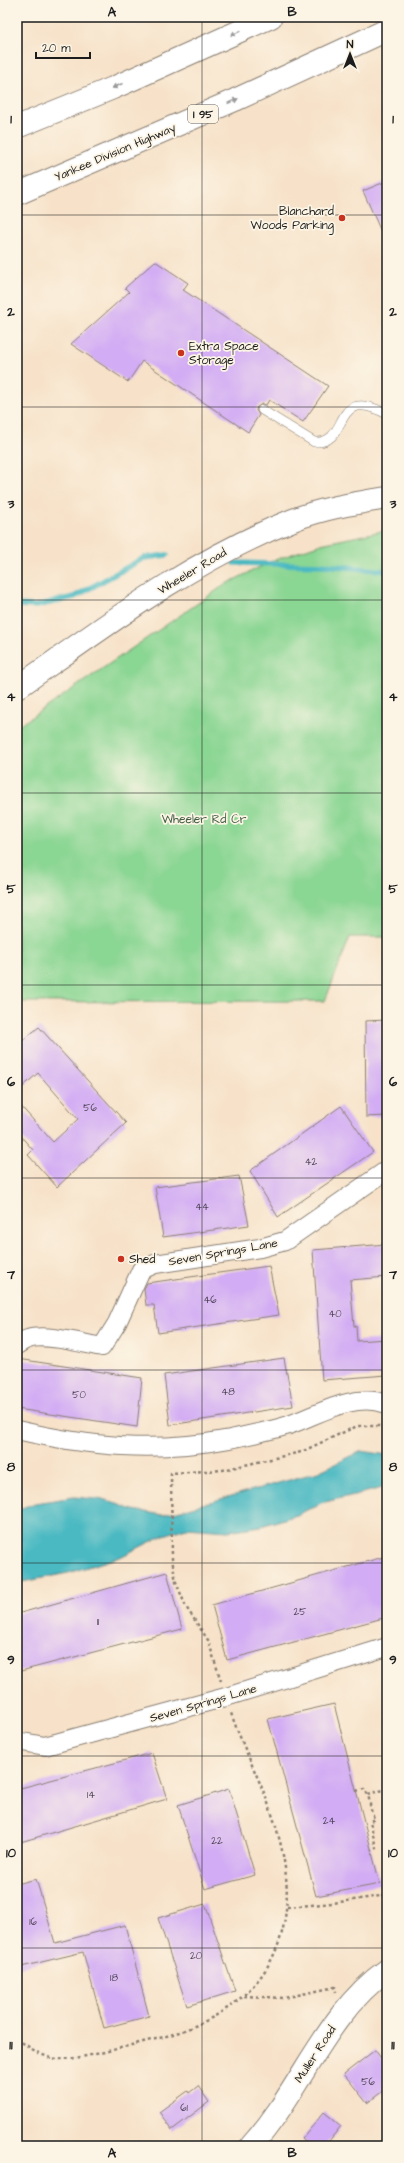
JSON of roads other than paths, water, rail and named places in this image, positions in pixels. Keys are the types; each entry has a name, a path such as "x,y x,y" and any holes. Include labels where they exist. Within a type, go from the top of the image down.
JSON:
{"main road":[{"path":"17,127 113,88 272,17"},
{"name":"Yankee Division Highway","path":"17,194 228,103 387,30"},
{"name":"Wheeler Road","path":"17,688 186,572 244,541 294,520 343,506 387,498"},
{"name":"Muller Road","path":"251,2146 281,2107 343,2011 360,1992 387,1970"}],"street":[{"name":"Seven Springs Lane","path":"17,1345 29,1338 46,1338 69,1340 102,1347 117,1323 141,1270 155,1264 260,1248 285,1241 387,1170"},
{"path":"17,1430 86,1444 128,1448 194,1444 230,1439 287,1425 338,1405 355,1401 378,1401 387,1404"},
{"name":"Seven Springs Lane","path":"17,1741 46,1746 226,1697 387,1647"}],"lane":[{"path":"262,410 314,442 323,443 330,439 351,408 361,404 387,414"}],"water":[{"path":"362,1451 387,1455 387,1484 379,1489 321,1503 297,1515 261,1526 228,1531 186,1528 164,1535 120,1557 68,1573 17,1583 17,1510 35,1503 74,1497 106,1500 133,1510 163,1515 318,1472"}],"waterway":[{"path":"17,605 36,606 74,597 144,558 167,555"},
{"path":"234,563 324,565 387,571"}],"place":[{"name":"Blanchard Woods Parking","path":"342,218"},
{"name":"Extra Space Storage","path":"181,353"},
{"name":"Shed","path":"121,1259"}],"park label":[{"name":"Wheeler Rd Cr","path":"204,819"}]}
